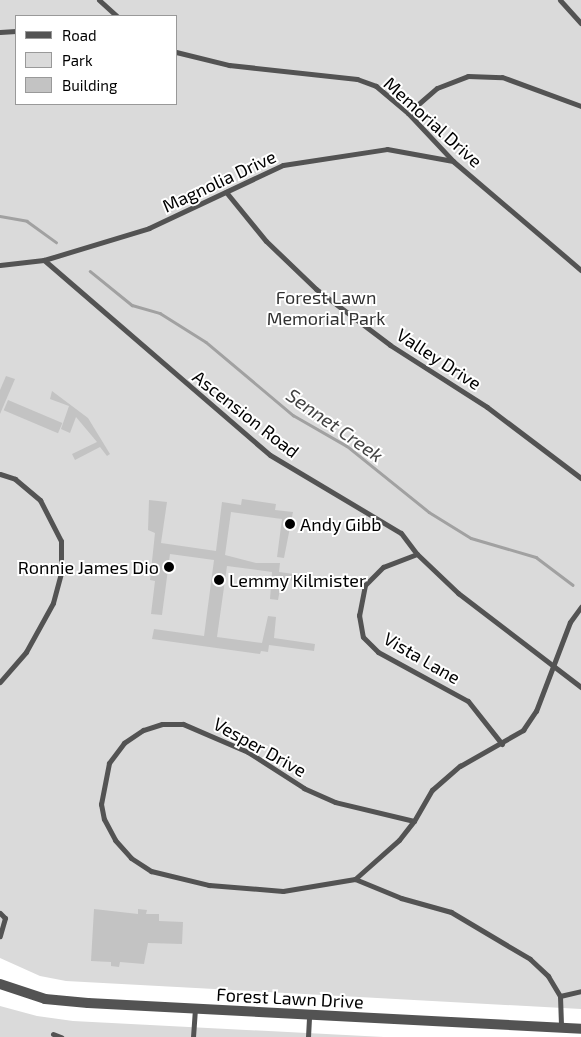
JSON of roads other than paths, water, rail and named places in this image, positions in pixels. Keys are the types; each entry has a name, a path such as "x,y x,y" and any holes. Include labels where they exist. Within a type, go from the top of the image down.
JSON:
{"street":[{"name":"Forest Lawn Drive","path":"0,984 45,999 194,1009 581,1029"}],"lane":[{"path":"99,0 116,15"},
{"path":"560,0 581,23"},
{"path":"0,32 15,31"},
{"name":"Memorial Drive","path":"178,52 230,65 358,79 376,86 408,113 454,162 581,270"},
{"path":"408,113 437,88 468,76 502,77 581,106"},
{"name":"Magnolia Drive","path":"0,265 44,260 149,228 283,165 387,150 454,162"},
{"name":"Valley Drive","path":"226,192 266,241 316,289 390,345 487,406 581,478"},
{"name":"Ascension Road","path":"44,260 270,455 401,533 417,554 458,593 581,686"},
{"path":"0,474 15,479 40,500 61,542 61,574 53,603 26,652 0,682"},
{"name":"Vista Lane","path":"417,554 382,567 365,585 359,615 363,637 378,652 468,701 502,744"},
{"path":"561,1029 560,996 548,976 530,959 452,912 401,898 355,880 399,840 414,821 432,790 460,766 502,744 522,730 536,711 570,622 581,607"},
{"name":"Vesper Drive","path":"355,880 283,891 209,885 151,871 131,858 115,840 104,819 101,804 109,763 124,743 142,730 162,724 183,724 248,752 304,788 335,802 414,821"},
{"path":"0,913 5,918 0,936"},
{"path":"560,996 581,991"},
{"path":"193,1037 194,1009"},
{"path":"308,1037 309,1015"},
{"path":"53,1034 60,1037"}],"waterway":[{"name":"Sennet Creek","path":"0,216 27,221 56,242"},
{"name":"Sennet Creek","path":"90,271 132,305 160,313 206,342 293,415 347,446 429,512 471,538 536,557 573,585"}],"place":[{"name":"Andy Gibb","path":"290,524"},
{"name":"Ronnie James Dio","path":"169,567"},
{"name":"Lemmy Kilmister","path":"219,580"}],"park label":[{"name":"Forest Lawn Memorial Park","path":"326,308"}]}
